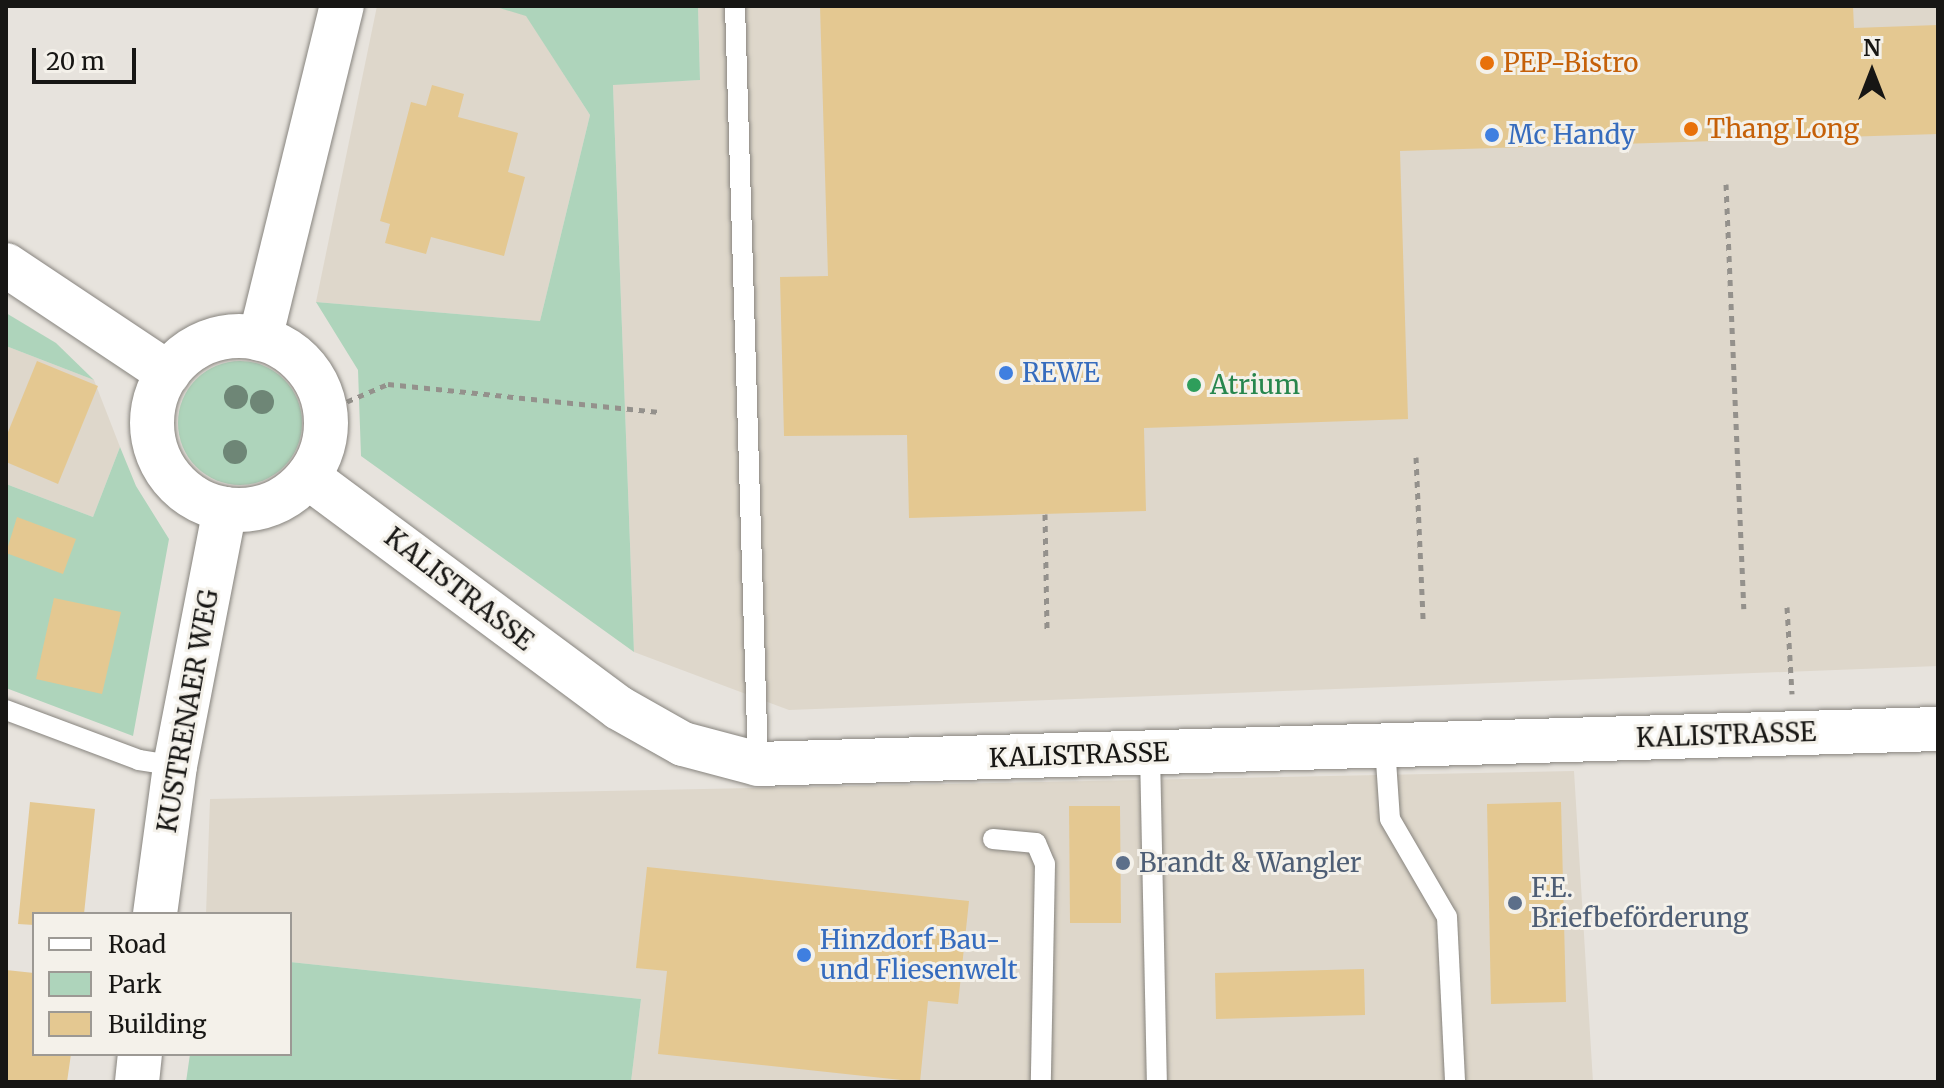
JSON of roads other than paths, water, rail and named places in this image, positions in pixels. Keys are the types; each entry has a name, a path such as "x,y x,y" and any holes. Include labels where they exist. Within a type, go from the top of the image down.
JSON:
{"street":[{"path":"260,339 342,6"},
{"path":"6,265 168,373"},
{"path":"239,336 260,339 299,359 316,383 325,411 325,439 308,477 265,506 225,509 186,491 159,457 153,414 168,373 209,343 239,336"},
{"name":"KALISTRASSE","path":"308,477 619,708 683,744 758,764 1938,729"},
{"name":"KUSTRENAER WEG","path":"155,912 175,766 225,509"},
{"path":"137,1082 140,1056"}],"lane":[{"path":"735,6 758,764"},
{"path":"6,710 139,760 175,766"},
{"path":"1385,746 1390,819 1447,917 1455,1082"},
{"path":"1150,753 1157,1082"},
{"path":"993,839 1036,843 1045,864 1041,1082"}],"place":[{"name":"PEP-Bistro","path":"1487,63"},
{"name":"Thang Long","path":"1691,129"},
{"name":"Mc Handy","path":"1492,135"},
{"name":"REWE","path":"1006,373"},
{"name":"Atrium","path":"1194,385"},
{"name":"Brandt & Wangler","path":"1123,863"},
{"name":"F.E. Briefbeförderung","path":"1515,903"},
{"name":"Hinzdorf Bau- und Fliesenwelt","path":"804,955"}]}
